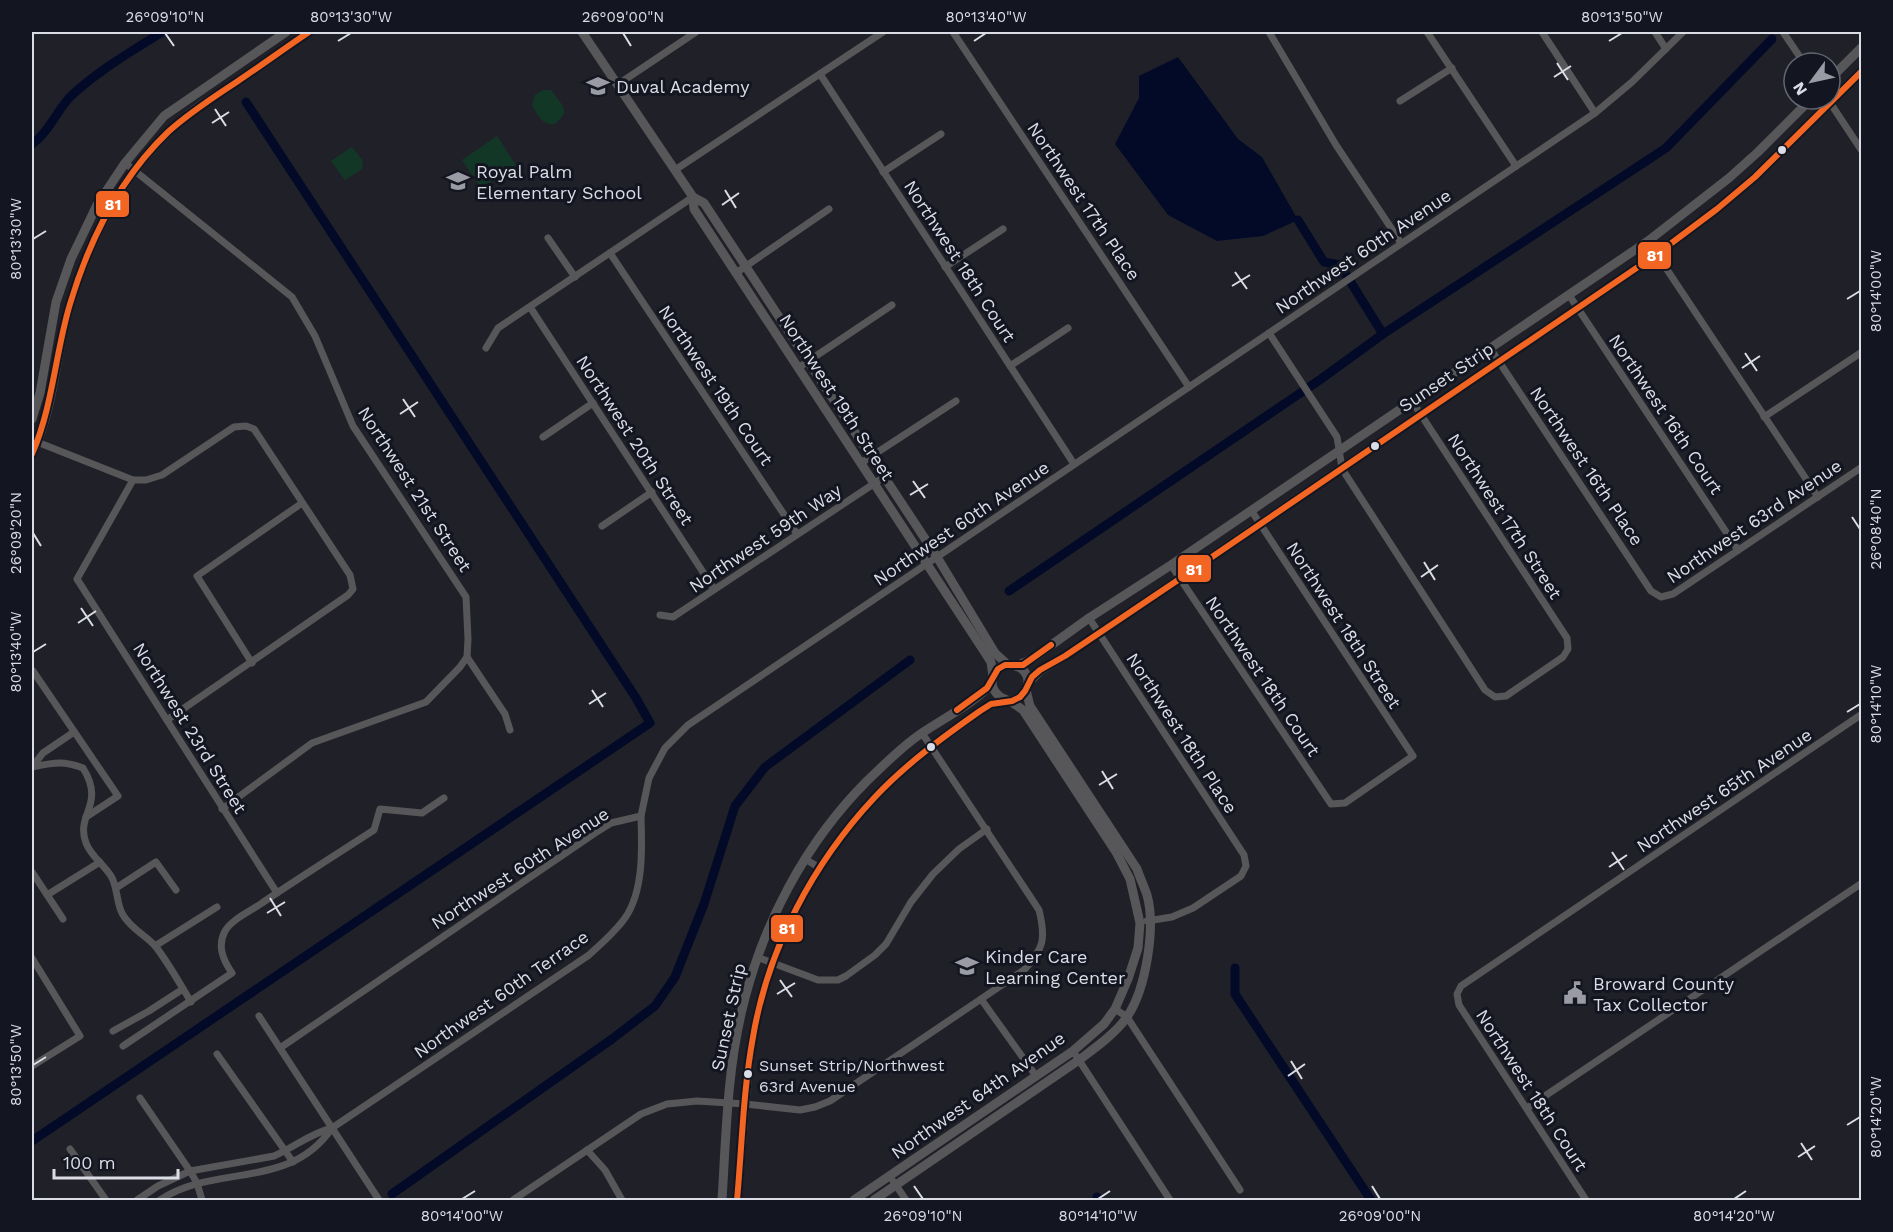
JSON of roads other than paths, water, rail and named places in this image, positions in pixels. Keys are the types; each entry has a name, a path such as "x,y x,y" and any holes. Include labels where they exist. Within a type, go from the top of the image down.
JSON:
{"street":[{"path":"32,419 40,393 56,302 70,259 97,205 125,163 164,116 286,32"},
{"path":"32,454 34,441 48,409 69,306 88,252 106,214 134,170 188,115 309,32"},
{"name":"Northwest 19th Street","path":"582,32 693,197 704,203 937,557 995,652 1012,666"},
{"path":"617,85 696,32"},
{"path":"675,170 883,32"},
{"name":"Northwest 17th Place","path":"953,32 1189,387"},
{"path":"1269,32 1287,59 1335,145 1401,243"},
{"path":"1427,32 1516,166"},
{"path":"1542,32 1595,113"},
{"path":"1655,32 1666,49"},
{"name":"Northwest 60th Avenue","path":"280,1048 596,832 611,823 641,816 649,778 665,748 688,725 1595,113 1632,82 1683,32"},
{"path":"1783,32 1796,51"},
{"path":"1842,67 1862,47"},
{"path":"1400,101 1452,68"},
{"name":"Sunset Strip","path":"1842,89 1862,71"},
{"name":"Northwest 18th Court","path":"820,74 1074,464"},
{"name":"Sunset Strip","path":"1012,666 1032,659 1089,618 1171,565 1648,241 1715,189 1799,111"},
{"name":"Sunset Strip","path":"1027,686 1040,670 1180,578 1657,254 1717,209 1786,148 1820,111"},
{"path":"1836,111 1862,151"},
{"path":"883,172 941,134"},
{"path":"1774,136 1786,148"},
{"name":"Northwest 21st Street","path":"125,163 292,297 315,336 354,426 466,597 467,657"},
{"path":"486,348 498,328 693,197"},
{"name":"Northwest 19th Street","path":"693,197 693,209 991,662 992,679"},
{"path":"736,273 829,209"},
{"path":"945,267 1003,229"},
{"path":"548,238 575,277"},
{"path":"1648,241 1818,497"},
{"name":"Northwest 19th Court","path":"610,254 797,534"},
{"name":"Northwest 16th Court","path":"1569,295 1738,550"},
{"path":"798,368 892,306"},
{"name":"Northwest 20th Street","path":"530,307 714,589"},
{"path":"1010,366 1068,328"},
{"path":"1269,333 1337,437 1342,468"},
{"name":"Northwest 16th Place","path":"1490,348 1651,591 1661,597"},
{"path":"1764,417 1862,352"},
{"path":"861,463 956,401"},
{"name":"Northwest 17th Street","path":"1342,468 1485,690 1495,697 1506,696 1563,657 1568,649 1567,638 1412,401"},
{"path":"543,437 593,403"},
{"path":"34,441 133,480 146,480 162,475 234,427 246,426 254,429 350,575 353,589 348,595 167,720"},
{"name":"Northwest 63rd Avenue","path":"1661,597 1673,594 1862,467"},
{"name":"Northwest 59th Way","path":"660,615 673,616 884,477"},
{"name":"Northwest 23rd Street","path":"133,480 77,579 277,893"},
{"path":"602,526 652,492"},
{"path":"252,663 197,576 302,503"},
{"name":"Northwest 18th Street","path":"1251,510 1413,756 1345,803 1331,804"},
{"name":"Northwest 18th Court","path":"1171,565 1331,804"},
{"name":"Northwest 18th Place","path":"1089,618 1244,855 1245,866 1241,876 1193,908 1172,917 1145,922"},
{"path":"222,809 312,743 426,702 460,668 467,657 505,714 510,730"},
{"path":"1127,1017 1140,989 1146,966 1147,897 1137,869 1030,706 1026,674 1012,666 998,669 992,679 995,693 1023,711 1116,852 1130,879 1145,922 1128,979 1115,1009 1127,1017 1240,1190"},
{"path":"32,672 118,796 86,817"},
{"name":"Sunset Strip","path":"722,1200 728,1102 736,1041 757,957 776,913 805,859 835,817 866,782 921,733 981,694 992,679"},
{"path":"1008,700 1017,699 1027,686"},
{"name":"Sunset Strip","path":"737,1200 752,1041 772,962 790,922 820,868 861,812 905,766 986,707 1008,700"},
{"name":"Northwest 65th Avenue","path":"1457,994 1461,986 1862,714"},
{"path":"32,767 43,753 74,732"},
{"path":"513,1200 641,1114 667,1104 697,1101 728,1102 800,1110 830,1101 1024,970 1035,959 1042,945 1044,930 1039,910 921,733"},
{"path":"32,767 57,762 74,764 83,768 93,787 83,833 86,843 112,877 122,915 135,930 155,946 191,1002"},
{"path":"123,1046 232,973 225,962 221,948 226,928 374,830 380,809 422,813 444,798"},
{"name":"Northwest 60th Terrace","path":"137,1200 190,1171 264,1158 285,1151 315,1133 332,1128 588,955 609,938 627,916 637,890 643,853 641,816"},
{"path":"757,957 818,980 838,980 846,976 886,944 911,902 933,874 959,849 987,829"},
{"path":"805,859 820,868"},
{"path":"47,895 100,862"},
{"path":"116,888 156,862 176,891"},
{"path":"32,872 63,919"},
{"path":"1527,1108 1862,883"},
{"path":"155,946 217,907"},
{"path":"32,958 80,1035 32,1066"},
{"path":"113,1031 183,990"},
{"name":"Northwest 18th Court","path":"1457,994 1459,1005 1586,1200"},
{"path":"981,999 1036,1076"},
{"name":"Northwest 64th Avenue","path":"854,1200 1073,1051 1104,1024 1115,1009"},
{"path":"259,1016 379,1200"},
{"name":"Northwest 64th Avenue","path":"874,1200 1079,1060 1103,1042 1127,1017"},
{"path":"1073,1051 1170,1200"},
{"path":"217,1054 293,1162"},
{"path":"140,1098 190,1171 197,1183 202,1200"},
{"name":"Northwest 60th Terrace","path":"160,1200 197,1183 265,1172 293,1162 322,1142 332,1128"},
{"path":"70,1149 106,1200"},
{"path":"586,1150 605,1170 622,1200"},
{"path":"890,1177 906,1200"}],"water":[{"path":"1178,57 1238,139 1262,157 1298,220 1263,236 1217,241 1168,215 1115,144 1139,98 1139,76"}],"waterway":[{"path":"32,144 43,134 65,103 80,88 114,62 162,32"},
{"path":"1009,591 1321,379 1383,334 1666,148 1772,39"},
{"path":"32,1141 650,723 636,698 246,102"},
{"path":"1298,220 1324,262 1340,265 1383,334"},
{"path":"392,1194 612,1039 655,1006 675,977 704,904 735,806 765,767 910,660"},
{"path":"1235,968 1235,994 1371,1200"}],"place":[{"name":"Duval Academy","path":"598,86"},
{"name":"Royal Palm Elementary School","path":"458,181"},
{"name":"Kinder Care Learning Center","path":"967,966"},
{"name":"Broward County Tax Collector","path":"1575,993"},
{"name":"Sunset Strip/Northwest 63rd Avenue","path":"748,1074"}]}
